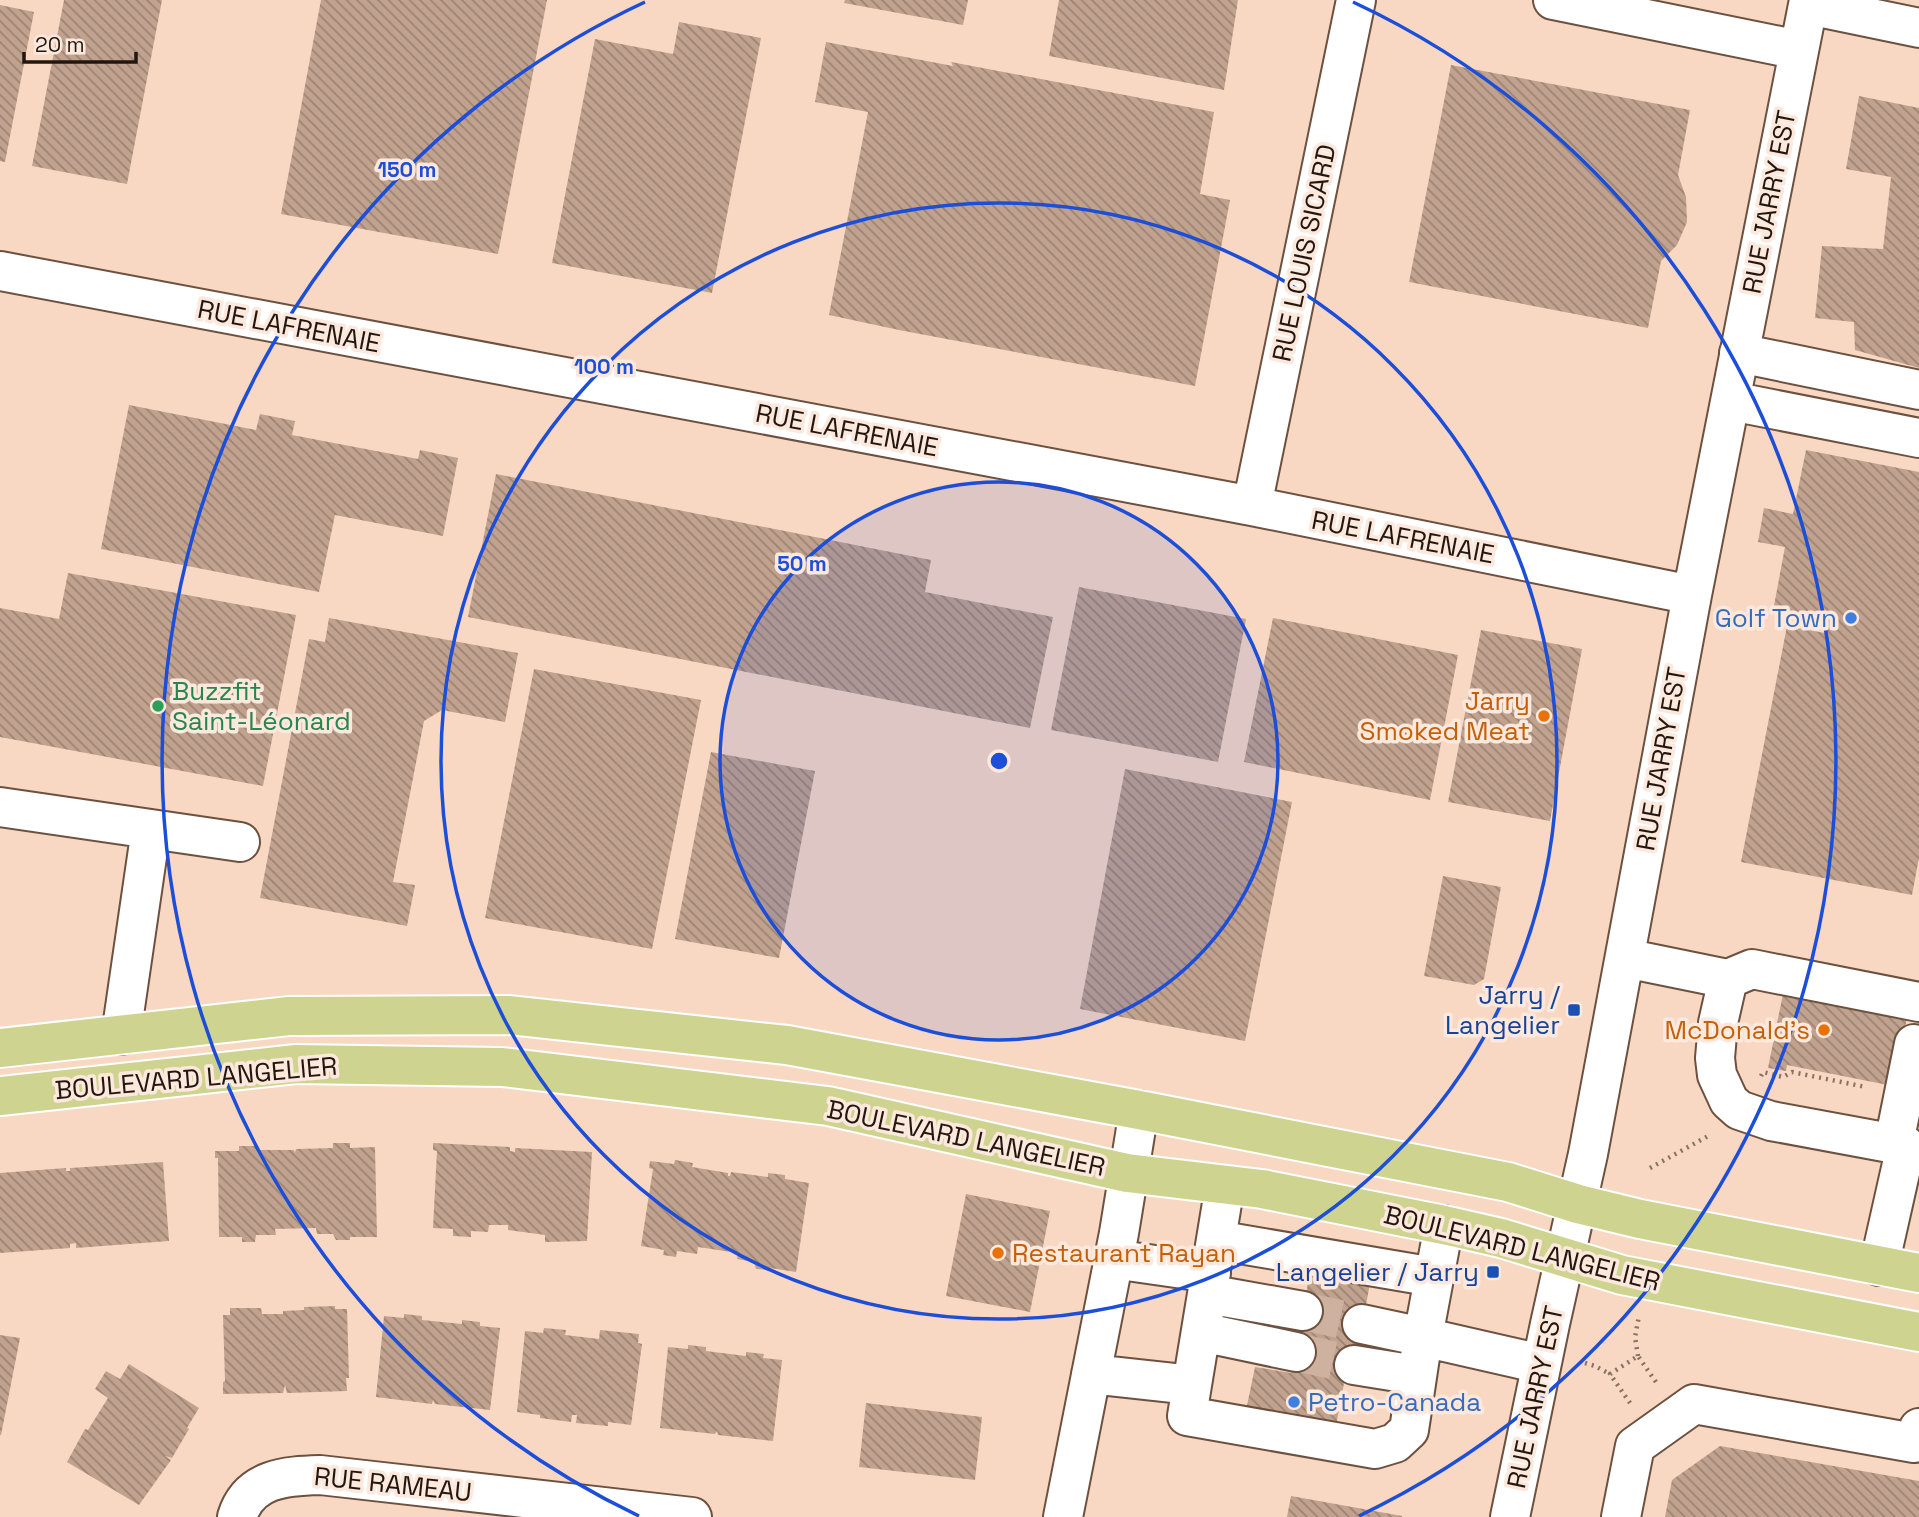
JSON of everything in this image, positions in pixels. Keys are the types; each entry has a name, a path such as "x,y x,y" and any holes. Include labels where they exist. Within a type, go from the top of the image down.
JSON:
{"main road":[{"name":"BOULEVARD LANGELIER","path":"0,1048 289,1016 508,1015 787,1045 1508,1182 1578,1204 1665,1224 1919,1273"},
{"name":"BOULEVARD LANGELIER","path":"0,1096 296,1064 502,1068 828,1106 1127,1173 1262,1189 1444,1225 1501,1238 1622,1275 1919,1332"}],"street":[{"name":"RUE LOUIS SICARD","path":"1252,506 1356,0"},
{"path":"1553,0 1799,50"},
{"path":"1809,3 1919,29"},
{"name":"RUE JARRY EST","path":"1510,1517 1541,1364 1578,1204 1692,595 1809,3"},
{"name":"RUE LAFRENAIE","path":"0,271 1252,506 1692,595"},
{"path":"1739,353 1919,390"},
{"path":"1731,401 1919,438"},
{"path":"0,807 240,842"},
{"path":"121,1035 151,829"},
{"path":"1625,958 1728,979 1752,969 1919,1002"},
{"path":"1728,979 1718,1023 1715,1058 1717,1075 1729,1101 1739,1110 1771,1121 1906,1145"},
{"path":"1879,1266 1906,1145 1914,1044"},
{"path":"1063,1517 1139,1110"},
{"path":"1225,1185 1186,1416 1375,1449 1395,1443 1409,1430 1416,1375 1444,1225"},
{"path":"1113,1259 1211,1269 1434,1277"},
{"path":"1211,1269 1303,1311"},
{"path":"1362,1324 1541,1364"},
{"path":"1201,1332 1296,1352"},
{"path":"1354,1365 1416,1375"},
{"path":"1091,1374 1192,1385"},
{"path":"1621,1517 1635,1446 1695,1404 1914,1443 1919,1428"},
{"name":"RUE RAMEAU","path":"237,1517 240,1508 258,1487 286,1476 320,1475 668,1516"}],"path":[{"path":"1763,1072 1783,1077 1792,1072 1879,1090"},
{"path":"1650,1168 1701,1139 1706,1139 1716,1130"},
{"path":"1641,1308 1635,1337 1638,1356 1657,1383"},
{"path":"1610,1374 1638,1356"},
{"path":"1585,1363 1610,1374 1629,1401"}],"building":[{"path":"64,0 162,0 127,184 32,166"},
{"path":"321,0 547,0 498,254 281,214"},
{"path":"845,0 968,0 963,25 844,3"},
{"path":"1059,0 1238,0 1224,90 1049,56"},
{"path":"0,5 34,12 5,162 0,161"},
{"path":"679,22 761,38 712,293 552,263 595,39 673,54"},
{"path":"826,42 953,66 951,62 1214,112 1200,194 1230,200 1195,386 829,315 868,112 815,102"},
{"path":"1451,65 1690,110 1678,175 1686,197 1687,222 1677,245 1661,261 1648,328 1409,282"},
{"path":"1859,96 1919,108 1919,368 1855,350 1854,322 1815,318 1822,246 1883,249 1891,177 1846,169"},
{"path":"129,405 256,430 260,414 295,421 292,435 418,459 420,450 458,458 443,536 335,515 319,592 101,549"},
{"path":"1806,450 1919,472 1919,858 1912,895 1741,862 1787,626 1825,633 1826,623 1773,611 1785,547 1758,542 1764,508 1793,514"},
{"path":"496,474 931,560 925,592 1053,617 1030,728 468,617"},
{"path":"68,573 296,615 263,786 0,737 0,608 59,619"},
{"path":"1079,587 1246,619 1218,762 1051,730"},
{"path":"329,618 518,653 505,722 442,710 424,721 393,882 415,885 407,926 260,898 309,639 325,642"},
{"path":"1273,618 1458,655 1430,800 1244,762"},
{"path":"1481,630 1582,649 1550,821 1448,802"},
{"path":"534,669 701,700 652,949 485,918"},
{"path":"711,752 815,771 779,958 675,939"},
{"path":"1125,769 1292,802 1245,1041 1080,1009"},
{"path":"1443,876 1501,887 1484,979 1474,985 1424,976"},
{"path":"1784,989 1908,1013 1893,1086 1787,1065 1786,1071 1768,1068"},
{"path":"333,1143 350,1143 350,1148 375,1147 377,1237 336,1240 333,1234 317,1234 316,1228 275,1229 276,1235 256,1235 255,1242 242,1242 242,1237 219,1237 218,1158 215,1158 215,1151 239,1151 239,1146 257,1146 257,1150 294,1150 295,1153 296,1149 333,1148"},
{"path":"433,1143 510,1147 510,1151 515,1152 515,1148 592,1152 587,1241 545,1242 545,1235 508,1230 508,1225 489,1225 488,1232 471,1231 471,1237 453,1236 453,1229 433,1228 437,1151 433,1150"},
{"path":"675,1160 693,1163 692,1167 728,1173 728,1176 731,1172 768,1177 768,1173 809,1183 796,1272 756,1269 754,1262 737,1259 738,1253 698,1247 697,1254 677,1251 676,1257 663,1255 664,1250 641,1246 653,1169 649,1168 650,1161 674,1164"},
{"path":"163,1162 169,1241 76,1248 76,1243 70,1244 70,1248 0,1253 0,1173 66,1168 66,1171 70,1171 70,1168"},
{"name":"Restaurant Rayan","path":"966,1194 1050,1211 1030,1312 946,1296"},
{"path":"1312,1262 1372,1273 1351,1384 1344,1383 1334,1436 1244,1420 1255,1367 1291,1373"},
{"path":"335,1306 335,1309 347,1309 347,1391 287,1393 285,1385 283,1393 223,1394 223,1315 230,1315 230,1308 261,1308 262,1314 283,1314 283,1311 304,1310 304,1307"},
{"path":"404,1314 422,1316 422,1320 462,1324 462,1320 480,1322 480,1326 500,1328 490,1410 435,1404 433,1400 432,1404 376,1397 384,1316 404,1318"},
{"path":"544,1328 566,1330 565,1335 599,1339 600,1330 639,1334 638,1343 642,1344 631,1425 608,1422 608,1426 576,1423 577,1415 572,1415 571,1422 517,1412 525,1331 543,1333"},
{"path":"0,1335 20,1338 1,1435 0,1435"},
{"path":"688,1345 706,1347 706,1351 746,1356 746,1352 764,1354 763,1358 782,1360 773,1441 718,1435 717,1431 715,1434 660,1428 668,1347 688,1349"},
{"path":"129,1364 199,1408 172,1458 165,1456 171,1460 139,1505 67,1462 85,1429 88,1430 108,1398 95,1389 106,1371 120,1379"},
{"path":"866,1403 982,1417 975,1480 859,1467"},
{"path":"1720,1446 1919,1481 1919,1517 1665,1517 1672,1480"},
{"path":"1291,1496 1402,1516 1402,1517 1287,1517"}],"tunnel":[{"path":"1303,1311 1362,1324"},
{"path":"1296,1352 1354,1365"}],"place":[{"name":"Golf Town","path":"1851,618"},
{"name":"Buzzfit Saint-Léonard","path":"158,706"},
{"name":"Jarry Smoked Meat","path":"1544,716"},
{"name":"Jarry / Langelier","path":"1574,1010"},
{"name":"McDonald's","path":"1824,1030"},
{"name":"Restaurant Rayan","path":"998,1253"},
{"name":"Langelier / Jarry","path":"1493,1272"},
{"name":"Petro-Canada","path":"1294,1402"}]}
